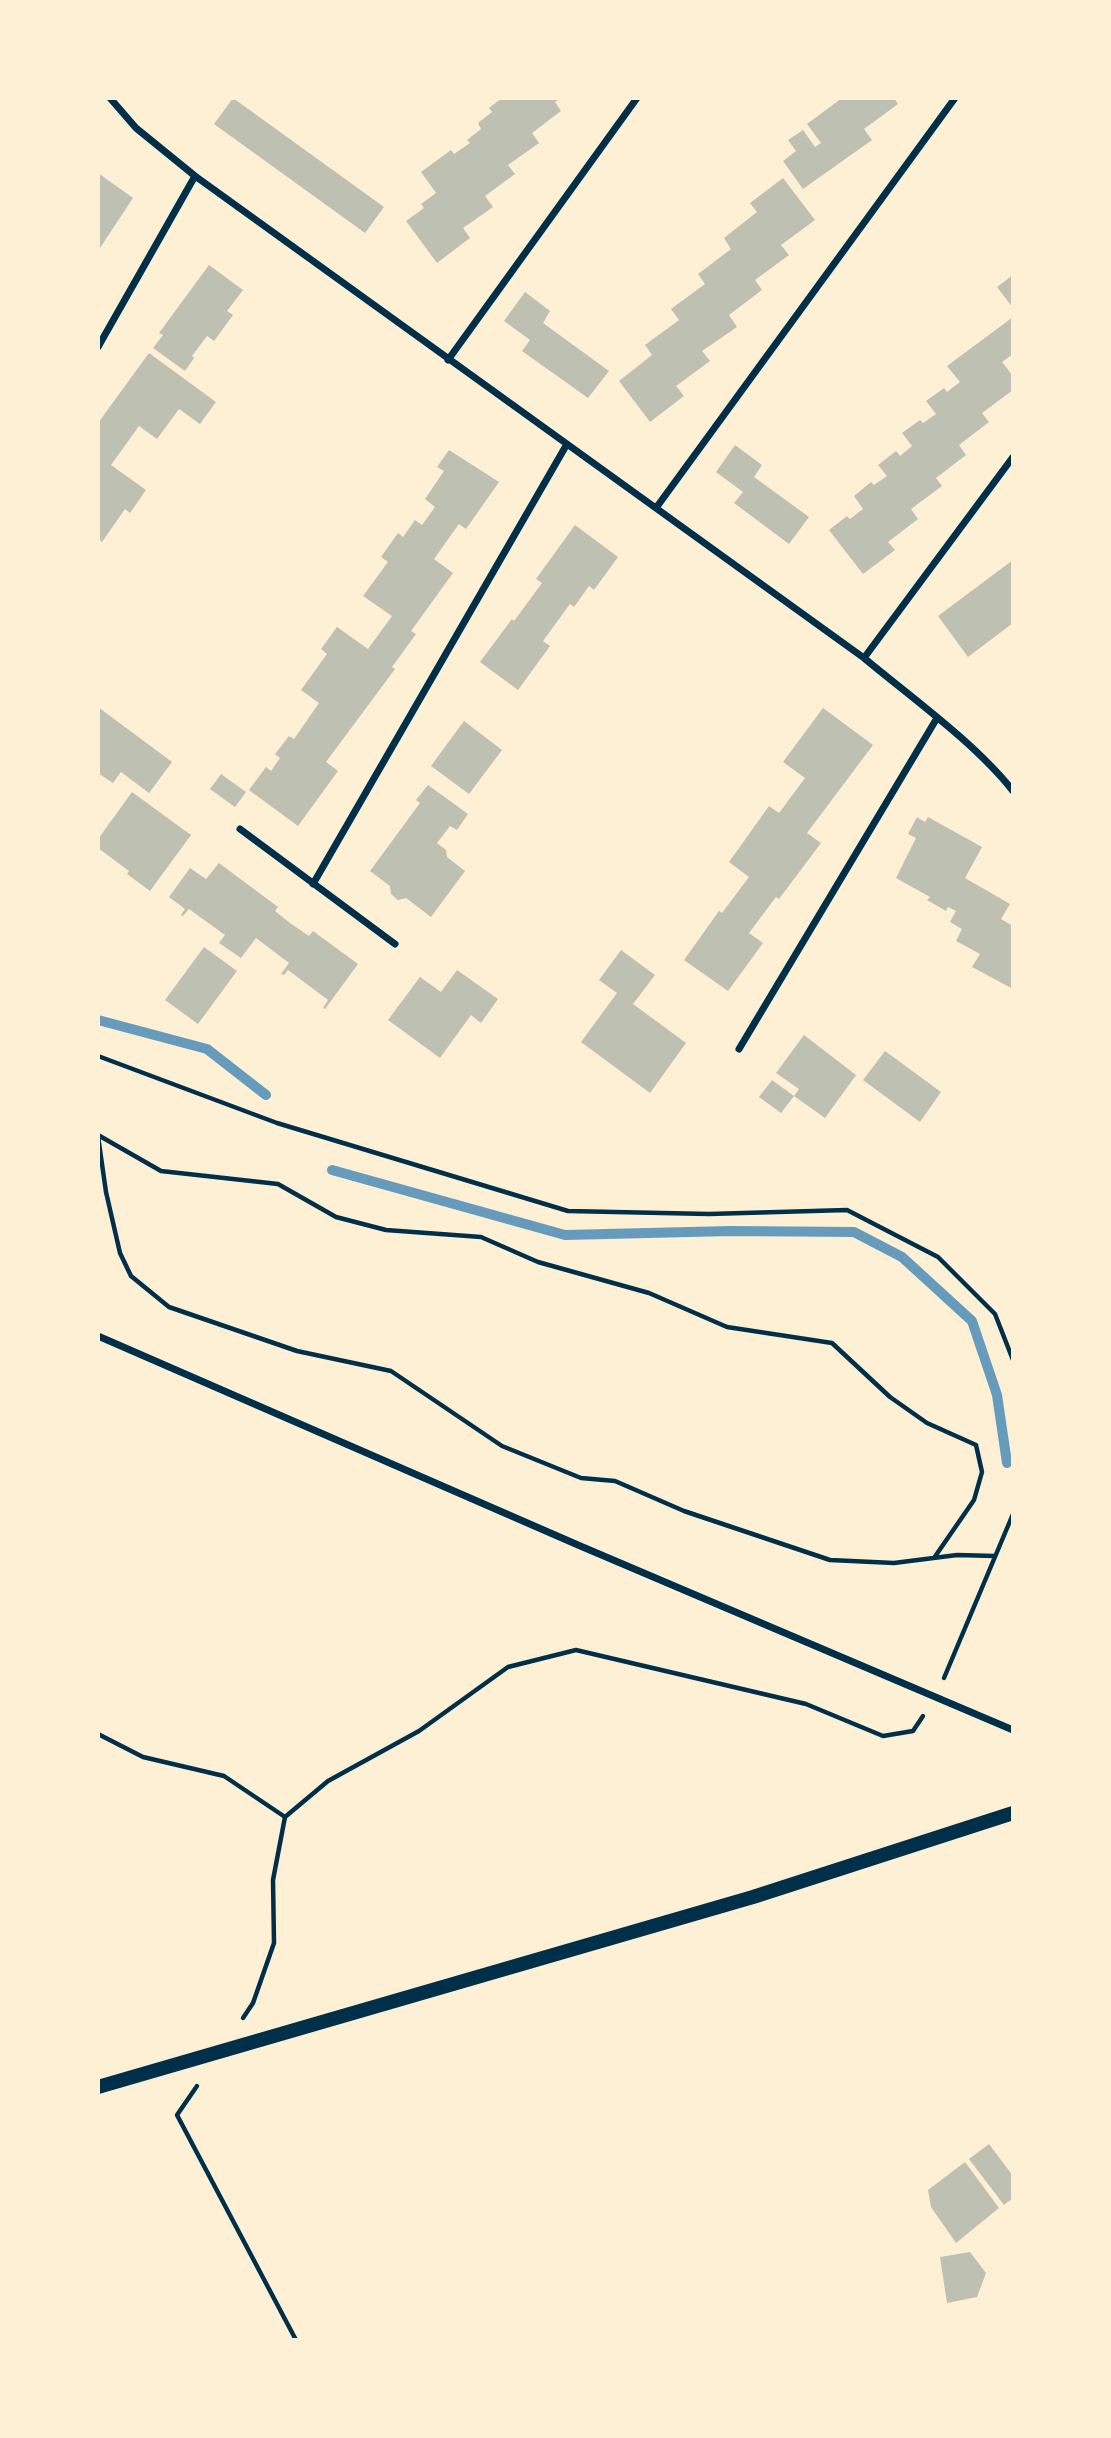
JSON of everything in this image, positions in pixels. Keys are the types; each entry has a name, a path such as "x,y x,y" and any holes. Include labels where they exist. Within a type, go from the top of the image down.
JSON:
{"main road":[{"path":"98,2087 753,1897 1013,1813"}],"street":[{"path":"110,98 136,128 195,176 864,659 937,718 1001,776 1013,791"},
{"path":"448,360 637,98"},
{"path":"656,508 955,98"},
{"path":"98,346 195,176"},
{"path":"313,884 567,444"},
{"path":"864,659 1013,457"},
{"path":"739,1049 937,718"},
{"path":"240,829 394,944"},
{"path":"98,1336 565,1540 1013,1730"}],"path":[{"path":"98,1056 277,1123 568,1211 709,1214 847,1210 938,1257 995,1314 1013,1360"},
{"path":"98,1136 106,1192 120,1253 131,1276 169,1307 297,1351 391,1371 502,1446 580,1478 615,1481 684,1511 830,1560 894,1563 957,1555 995,1556"},
{"path":"98,1136 161,1171 278,1184 336,1217 386,1230 481,1237 538,1262 649,1293 727,1327 832,1343 890,1397 927,1423 976,1445 982,1472 974,1500 934,1558"},
{"path":"296,2340 177,2115 253,2003 274,1942 273,1881 285,1817 328,1781 419,1731 509,1667 576,1650 806,1704 883,1736 913,1731 936,1697 1013,1514"},
{"path":"98,1734 143,1758 224,1776 285,1817"}],"building":[{"path":"233,98 384,207 365,233 214,124"},
{"path":"502,98 561,98 555,102 561,111 532,133 539,143 508,165 515,174 485,196 493,207 463,228 470,238 437,263 406,221 424,208 421,204 436,193 421,172 451,150 454,154 470,143 467,140 481,129 478,123 492,112 489,108"},
{"path":"842,98 894,98 898,104 864,129 872,140 803,189 783,161 796,151 788,140 803,130 815,147 821,143 807,124"},
{"path":"98,173 133,198 98,251"},
{"path":"783,178 815,220 781,245 789,255 755,280 762,290 729,315 737,327 702,351 710,361 676,386 684,396 650,422 619,381 652,355 645,345 679,320 671,309 705,284 698,274 731,249 724,238 757,212 750,203"},
{"path":"209,265 243,290 227,311 233,315 214,341 207,336 185,371 153,348 163,335 159,333"},
{"path":"1013,275 1013,308 997,287"},
{"path":"525,292 550,311 543,323 609,371 588,398 522,351 530,340 504,321"},
{"path":"1013,317 1013,354 1002,362 1013,376 1013,390 982,413 989,422 959,445 966,455 936,478 942,486 911,509 918,519 888,542 895,550 863,574 829,530 847,516 850,519 863,509 854,496 871,482 874,485 887,476 878,465 896,451 900,456 912,446 902,433 920,420 923,423 936,414 926,401 944,388 947,392 960,382 947,366"},
{"path":"149,353 216,402 200,424 179,409 157,439 139,426 111,465 146,490 130,513 125,509 102,542 98,539 98,423"},
{"path":"735,445 762,465 754,477 809,517 789,544 734,503 743,492 716,472"},
{"path":"449,450 499,482 466,529 459,524 434,559 453,573 411,631 416,634 392,667 395,669 326,762 338,771 298,826 249,790 266,767 271,771 280,758 275,754 289,736 294,739 319,703 301,690 327,654 321,649 337,627 368,649 392,616 363,596 388,562 381,557 398,533 403,537 415,520 422,525 435,507 425,499 444,471 437,467"},
{"path":"575,525 618,557 594,590 589,586 574,607 570,604 543,641 550,646 518,690 480,662 542,583 536,579"},
{"path":"1013,560 1013,623 968,657 938,616"},
{"path":"98,707 172,762 149,793 121,772 113,783 98,773"},
{"path":"823,708 873,745 807,833 821,843 779,899 776,897 749,933 763,943 728,991 684,960 719,911 722,913 749,877 729,862 769,806 779,813 805,778 783,762"},
{"path":"464,721 502,750 469,794 431,766"},
{"path":"221,774 246,792 235,807 210,789"},
{"path":"428,785 468,814 457,830 450,826 437,843 446,850 447,857 465,871 431,917 406,898 398,900 391,894 390,886 370,871 420,803 416,800"},
{"path":"132,792 191,835 150,891 98,848 98,839"},
{"path":"917,817 925,822 928,817 982,847 965,878 1010,904 1001,919 1013,926 1013,989 972,967 980,954 956,941 962,929 950,922 956,911 948,907 946,911 927,900 930,897 896,878 916,838 908,834"},
{"path":"219,863 278,907 275,911 290,923 309,936 313,931 358,964 325,1009 323,1008 328,1000 288,970 284,975 281,974 289,963 256,938 241,958 219,943 225,935 189,909 181,915 185,909 169,897 190,868 206,879"},
{"path":"204,947 237,971 198,1024 165,1000"},
{"path":"621,950 655,975 633,1004 686,1043 650,1093 581,1042 617,993 599,980"},
{"path":"457,970 498,999 481,1023 471,1015 440,1058 388,1020 420,977 441,992"},
{"path":"804,1035 856,1075 825,1118 794,1096 799,1089 776,1073"},
{"path":"885,1051 941,1092 920,1122 863,1080"},
{"path":"772,1080 794,1096 781,1113 759,1097"},
{"path":"989,2144 1013,2176 1013,2198 1004,2205 969,2159"},
{"path":"965,2162 999,2208 956,2243 931,2207 928,2190"},
{"path":"970,2252 986,2273 977,2297 947,2303 940,2257"}],"waterway":[{"path":"98,1020 207,1049 266,1095"},
{"path":"332,1170 565,1235 731,1231 854,1232 902,1257 972,1321 997,1395 1007,1463"}]}
